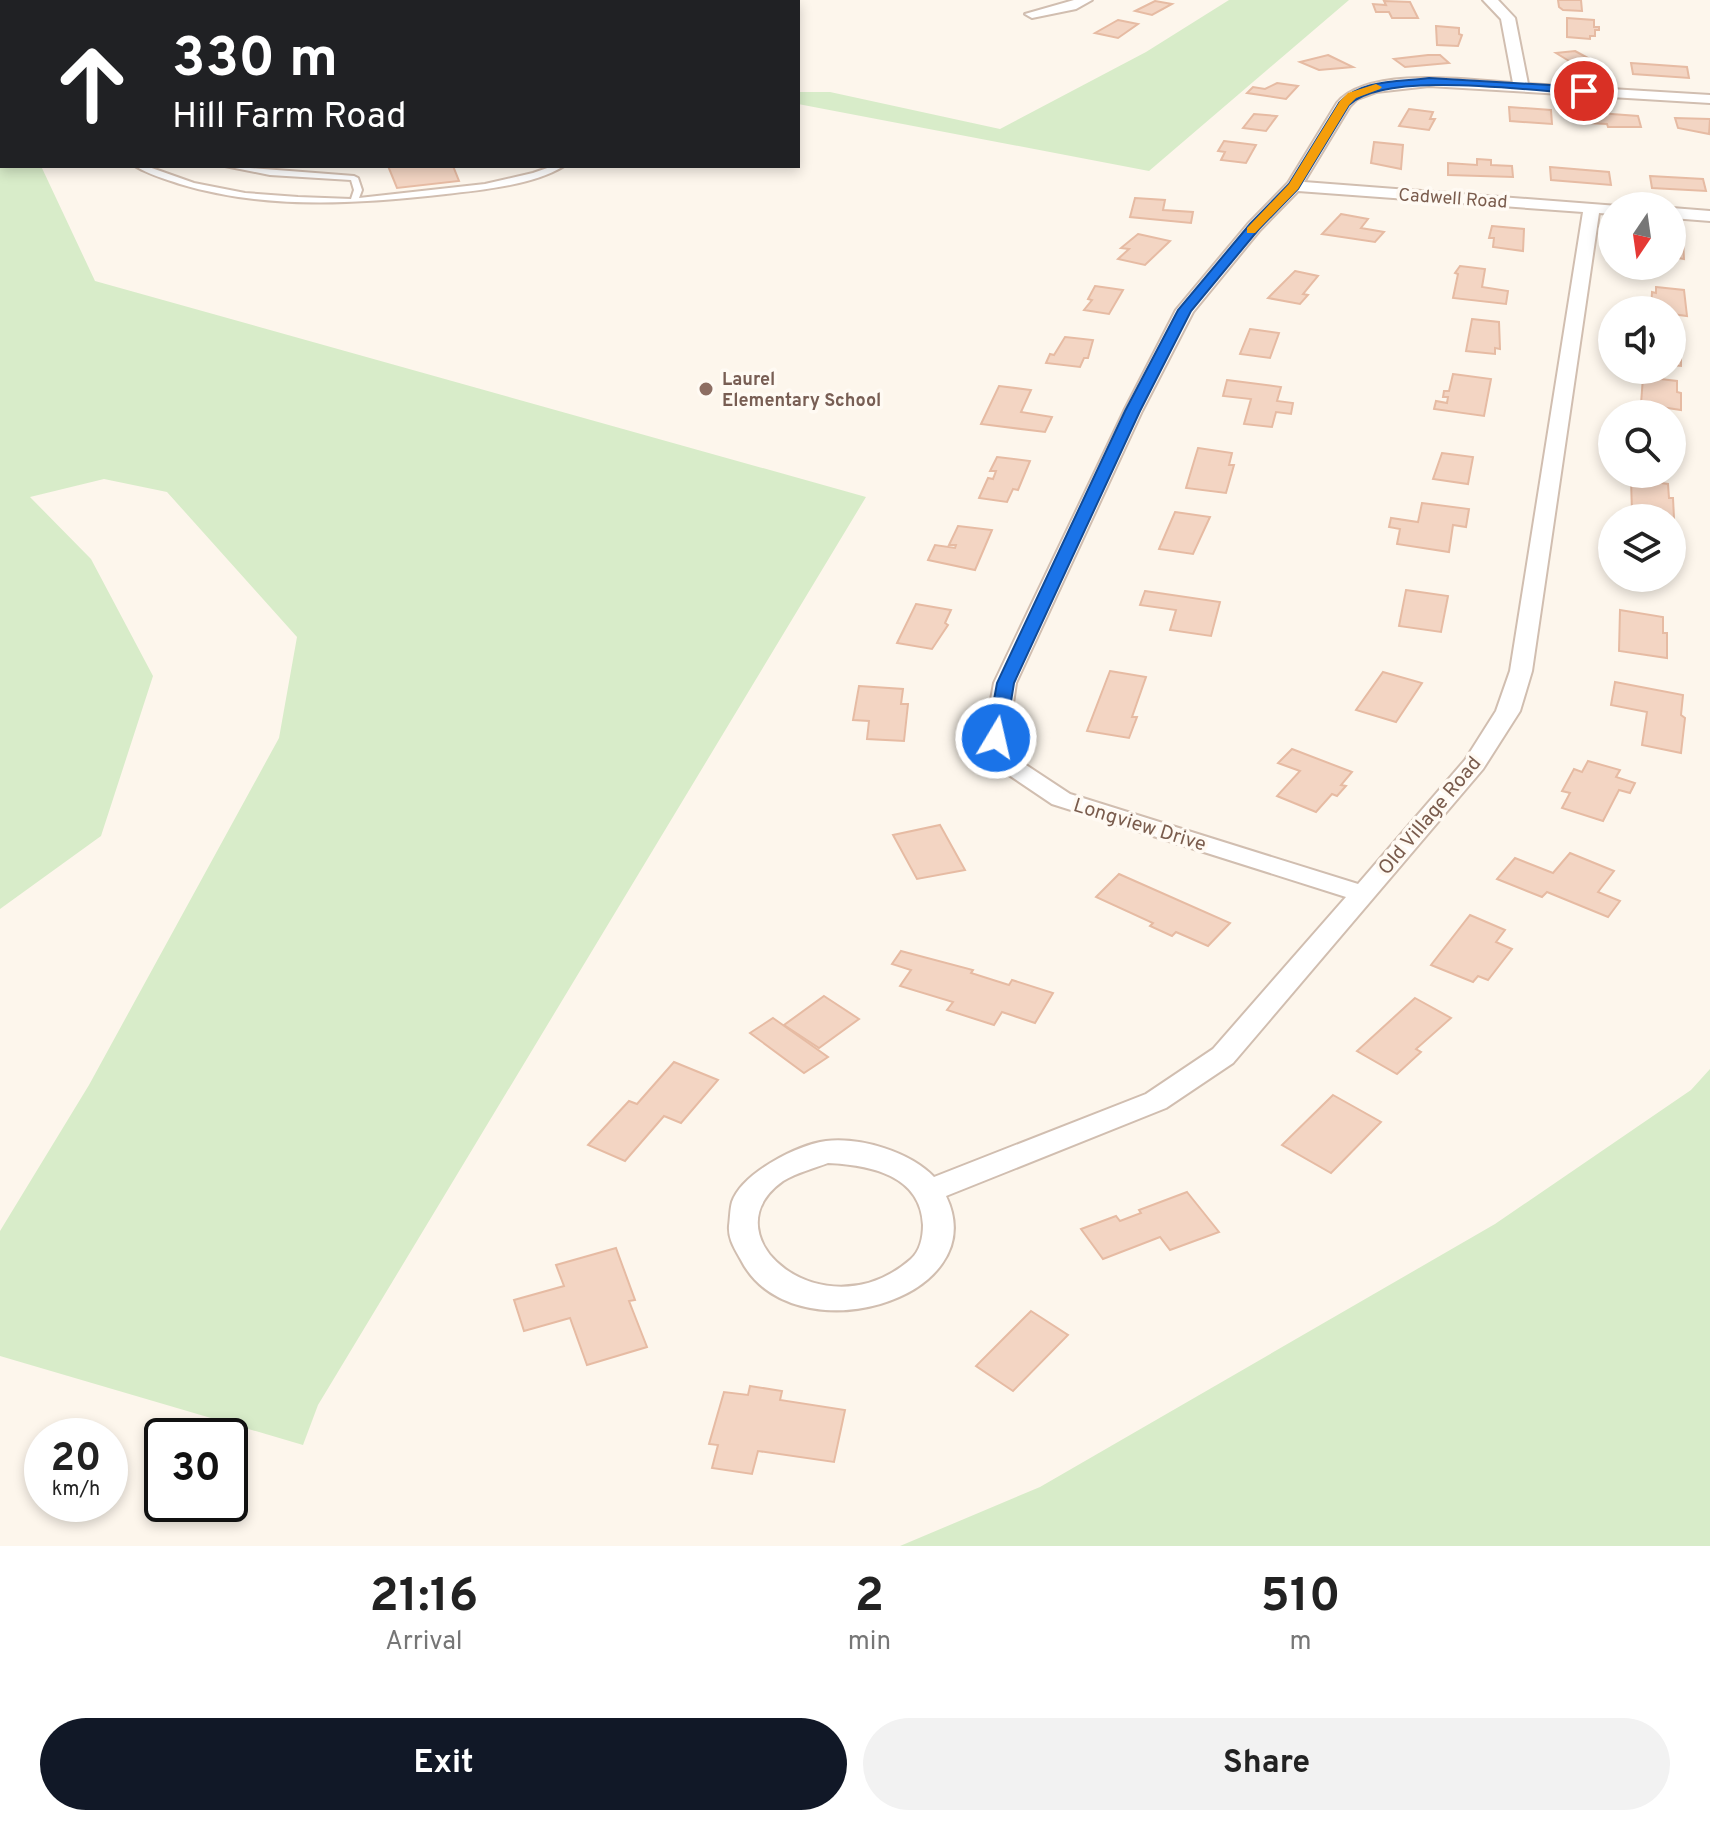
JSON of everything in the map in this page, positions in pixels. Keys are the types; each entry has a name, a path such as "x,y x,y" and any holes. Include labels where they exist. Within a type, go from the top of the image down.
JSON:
{"street":[{"path":"1032,14 1085,0"},
{"path":"1490,0 1508,18 1521,87"},
{"name":"Longview Drive","path":"1363,894 1061,799 1014,768 996,738 1005,683 1133,411 1185,310 1254,227 1294,186 1344,103 1352,96 1374,88 1429,82 1710,99"},
{"name":"Cadwell Road","path":"1294,186 1598,208"},
{"path":"1686,214 1710,216"},
{"name":"Old Village Road","path":"928,1191 1156,1101 1223,1056 1475,764 1508,711 1521,671 1598,231"},
{"path":"826,1152 856,1152 885,1159 910,1172 928,1191 939,1215 938,1241 924,1266 901,1285 869,1298 834,1301 799,1294 770,1279 752,1259 742,1236 743,1213 753,1190 772,1172 797,1159 826,1152"}],"lane":[{"path":"144,168 172,180 226,195 354,201 475,187 536,176 555,168"},
{"path":"241,168 270,173 354,178 358,190 354,201"},
{"path":"294,168 310,175"}],"green space":[{"path":"1229,0 1349,0 1149,171 800,104 800,92 830,92 1000,129 1146,52"},
{"path":"0,168 42,168 95,281 866,497 318,1405 303,1445 248,1429 248,1418 211,1418 0,1356 0,1231 89,1085 279,738 297,637 167,492 104,479 30,497 91,559 153,676 101,836 0,909"},
{"path":"1710,1069 1710,1546 900,1546 1040,1487 1495,1224 1691,1090"}],"building":[{"path":"1558,0 1581,0 1582,11 1563,10"},
{"path":"1155,1 1172,4 1152,15 1135,11"},
{"path":"1384,1 1410,2 1418,18 1392,18 1389,12 1376,12 1373,4 1386,5"},
{"path":"1567,18 1594,20 1594,27 1599,27 1599,30 1595,30 1595,36 1590,36 1590,39 1567,37"},
{"path":"1118,20 1138,24 1118,38 1095,33"},
{"path":"1436,26 1459,28 1462,35 1458,46 1437,45"},
{"path":"1575,51 1599,64 1579,67 1556,53"},
{"path":"1328,55 1353,67 1319,70 1300,62"},
{"path":"1440,55 1449,63 1405,67 1394,59"},
{"path":"1631,63 1687,67 1689,78 1633,74"},
{"path":"1277,83 1298,86 1286,99 1247,93 1253,87 1265,89"},
{"path":"1509,107 1551,110 1552,124 1510,121"},
{"path":"1409,109 1433,112 1430,119 1435,119 1429,130 1399,126"},
{"path":"1585,112 1638,116 1641,127 1608,127 1607,124 1587,123"},
{"path":"1254,114 1277,116 1266,131 1243,128"},
{"path":"1675,118 1710,119 1709,134 1678,128"},
{"path":"1224,141 1256,145 1246,163 1221,160 1225,152 1218,151"},
{"path":"1374,142 1403,145 1401,169 1371,163"},
{"path":"1477,159 1491,160 1491,165 1512,166 1513,177 1448,175 1448,163 1477,165"},
{"path":"1550,167 1609,172 1611,185 1551,180"},
{"path":"389,168 454,168 459,181 397,188"},
{"path":"1650,176 1703,179 1706,191 1652,188"},
{"path":"1135,198 1165,200 1163,210 1193,212 1191,223 1130,217"},
{"path":"1341,214 1368,219 1361,228 1384,232 1375,242 1322,234"},
{"path":"1492,226 1524,229 1523,251 1493,247 1494,238 1489,238"},
{"path":"1138,234 1170,241 1145,265 1118,259 1129,249 1121,248"},
{"path":"1460,266 1485,269 1482,287 1508,291 1506,304 1453,298 1458,274 1455,273"},
{"path":"1295,271 1318,276 1303,294 1308,295 1300,304 1268,298"},
{"path":"1095,286 1123,290 1109,314 1084,310 1092,300 1088,299"},
{"path":"1656,287 1684,290 1685,296 1652,296 1652,292 1656,293"},
{"path":"1472,319 1499,322 1500,349 1495,348 1495,354 1466,351"},
{"path":"1250,329 1279,333 1270,358 1240,354"},
{"path":"1065,337 1093,340 1088,358 1084,358 1080,367 1046,363"},
{"path":"1453,374 1491,379 1484,416 1434,409 1436,401 1447,403 1448,397 1443,397 1444,391 1449,391"},
{"path":"1227,380 1281,387 1277,401 1293,403 1291,414 1276,412 1272,427 1244,424 1251,399 1223,396"},
{"path":"1642,384 1677,384 1677,392 1681,393 1681,400 1641,400"},
{"path":"999,386 1031,390 1021,412 1052,417 1045,432 981,424"},
{"path":"1198,448 1232,453 1229,465 1234,465 1226,493 1186,488"},
{"path":"1442,453 1473,457 1468,484 1433,479"},
{"path":"997,457 1030,461 1018,490 1013,489 1007,502 979,498 988,478 993,479 996,471 990,471"},
{"path":"1631,488 1668,488 1669,498 1673,498 1673,504 1632,504"},
{"path":"1422,503 1469,509 1466,527 1453,525 1449,552 1397,544 1400,529 1389,527 1391,518 1418,522"},
{"path":"1175,512 1210,517 1193,554 1159,549"},
{"path":"958,526 992,530 975,570 928,560 935,545 955,548 956,545 949,545"},
{"path":"1406,590 1448,596 1441,632 1399,626"},
{"path":"1145,591 1220,602 1211,636 1170,630 1176,610 1140,605"},
{"path":"916,604 951,610 945,623 948,625 932,649 897,643"},
{"path":"1620,610 1663,617 1663,633 1667,633 1667,658 1619,651"},
{"path":"1110,671 1146,677 1132,717 1137,717 1129,738 1087,731"},
{"path":"1383,672 1422,683 1396,722 1356,710"},
{"path":"1615,682 1683,695 1681,715 1685,718 1681,753 1642,745 1647,712 1611,705"},
{"path":"859,686 903,689 901,704 908,704 904,741 867,739 869,721 853,720"},
{"path":"1292,749 1352,772 1341,785 1346,786 1337,796 1332,794 1316,812 1277,796 1300,771 1278,763"},
{"path":"1588,761 1620,770 1616,777 1635,783 1630,793 1619,790 1603,821 1562,808 1570,793 1562,791 1574,769 1582,772"},
{"path":"940,825 965,870 917,879 893,835"},
{"path":"1570,853 1614,871 1598,892 1620,901 1608,917 1547,892 1542,897 1497,879 1515,858 1553,873"},
{"path":"1119,874 1230,923 1208,946 1176,932 1172,936 1150,926 1153,923 1096,897"},
{"path":"1470,915 1505,930 1496,942 1512,949 1488,980 1478,976 1473,982 1431,965"},
{"path":"901,951 973,970 971,973 1009,985 1012,980 1053,993 1035,1023 1002,1012 994,1025 947,1010 953,1002 900,986 911,970 892,964"},
{"path":"824,996 859,1019 819,1048 784,1025"},
{"path":"1415,998 1451,1018 1416,1049 1421,1052 1397,1074 1357,1051"},
{"path":"773,1018 828,1057 804,1073 750,1033"},
{"path":"674,1062 718,1080 681,1123 664,1116 625,1161 588,1145 629,1101 637,1104"},
{"path":"1333,1095 1381,1122 1331,1173 1282,1145"},
{"path":"1187,1192 1219,1232 1170,1250 1160,1237 1103,1259 1081,1229 1116,1216 1120,1221 1141,1213 1139,1210"},
{"path":"616,1248 635,1300 629,1301 647,1347 587,1365 570,1318 524,1331 514,1300 564,1286 556,1265"},
{"path":"1031,1311 1068,1335 1013,1391 976,1366"},
{"path":"750,1386 782,1391 780,1400 845,1410 834,1462 758,1451 752,1474 712,1468 718,1445 709,1444 724,1392 748,1395"}],"slow traffic":[{"path":"1251,230 1294,186 1344,103 1352,96 1376,87"}],"place":[{"name":"Laurel Elementary School","path":"706,389"}],"route":[{"path":"996,738 1005,683 1133,411 1185,310 1254,227 1294,186 1344,103 1352,96 1398,83 1584,91"}]}
